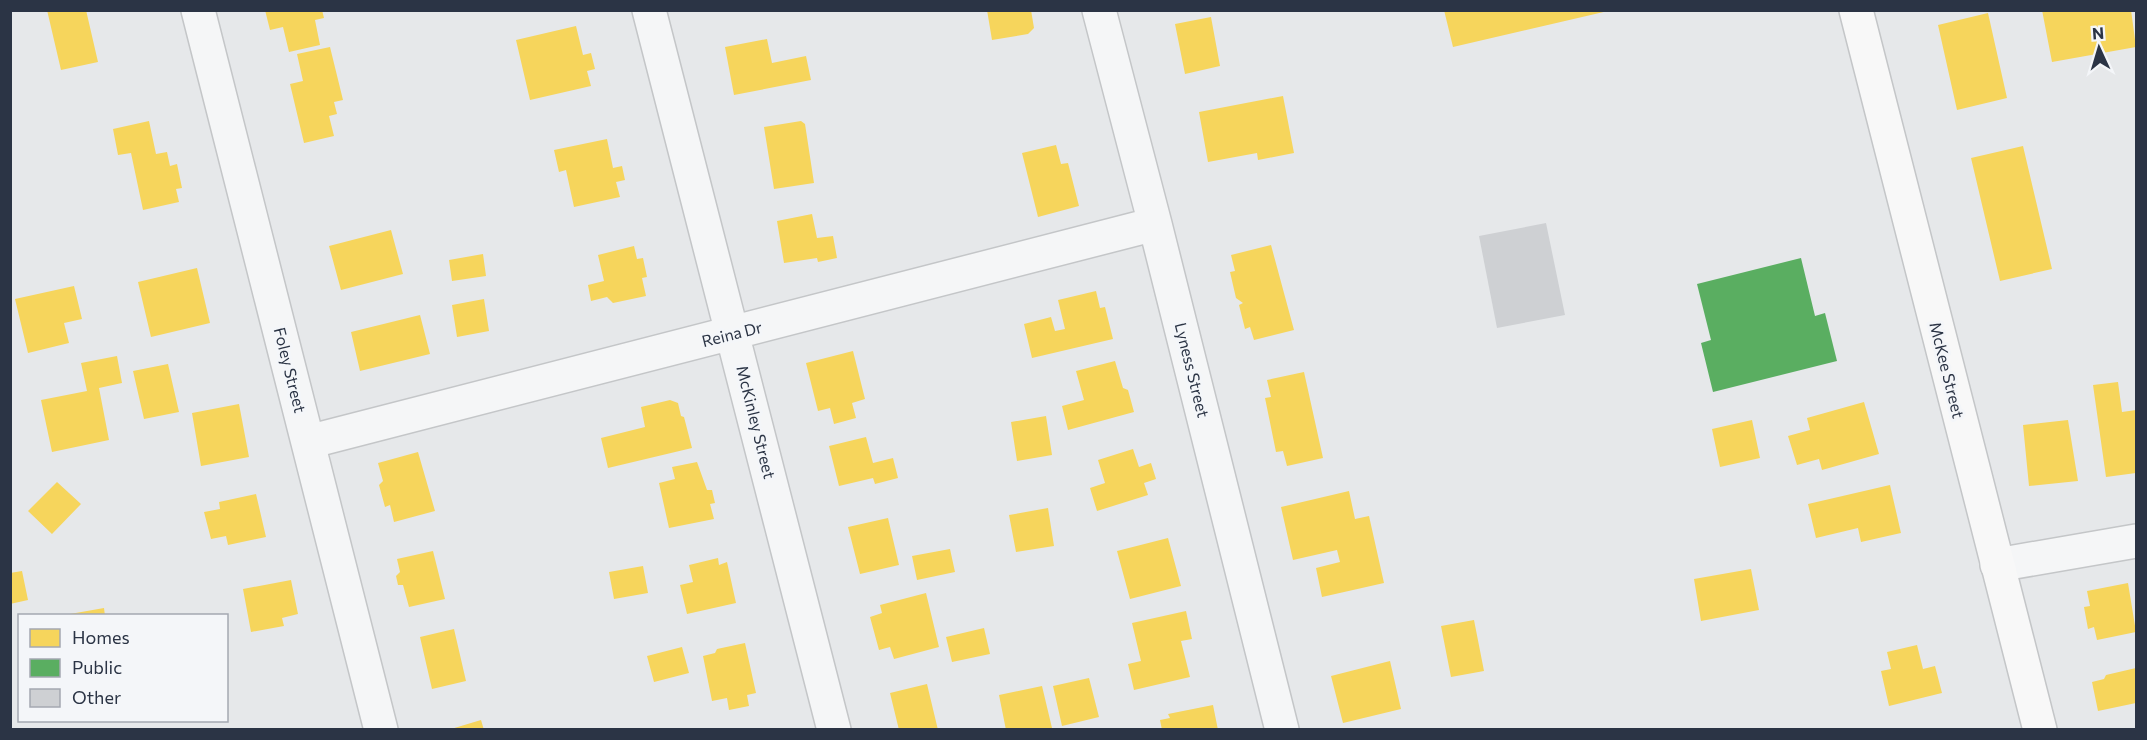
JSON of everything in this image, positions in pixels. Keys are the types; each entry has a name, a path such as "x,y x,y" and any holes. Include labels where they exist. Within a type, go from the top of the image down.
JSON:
{"main road":[{"name":"McKee Street","path":"1856,10 2040,729"}],"street":[{"name":"Foley Street","path":"198,10 381,729"},
{"name":"McKinley Street","path":"649,10 834,729"},
{"name":"Lyness Street","path":"1098,10 1155,224 1282,729"},
{"name":"Reina Dr","path":"308,442 1155,224"},
{"path":"1997,565 2136,541"}],"building: Homes":[{"path":"47,10 86,10 98,62 61,70"},
{"path":"265,10 322,10 324,18 315,20 320,45 289,52 283,27 270,30"},
{"path":"987,10 1031,10 1034,28 1028,34 992,40"},
{"path":"1444,10 1608,10 1608,11 1453,47"},
{"path":"2042,10 2131,10 2136,47 2052,62"},
{"path":"1988,13 2007,98 1957,110 1938,25"},
{"path":"1211,17 1220,66 1185,74 1175,24"},
{"path":"576,26 583,55 591,53 595,69 587,71 591,86 530,100 516,40"},
{"path":"767,39 772,63 806,56 811,80 734,95 725,47"},
{"path":"330,47 343,100 334,102 337,114 329,116 334,136 304,143 290,84 303,81 297,54"},
{"path":"1283,96 1294,153 1258,160 1257,153 1208,162 1199,112"},
{"path":"149,121 156,154 167,152 170,166 177,164 182,188 176,189 179,202 143,210 131,153 118,155 113,129"},
{"path":"801,121 805,124 814,183 774,189 764,127"},
{"path":"607,139 613,168 622,166 625,180 616,182 620,197 574,207 566,170 559,172 554,150"},
{"path":"1056,145 1061,164 1068,163 1079,206 1038,217 1022,153"},
{"path":"2023,146 2052,269 2000,281 1971,158"},
{"path":"812,214 817,238 833,236 837,258 818,262 817,258 784,263 777,221"},
{"path":"391,230 403,274 341,290 329,246"},
{"path":"1271,245 1294,330 1254,340 1250,327 1245,329 1239,305 1243,303 1236,298 1230,272 1235,271 1231,255"},
{"path":"634,246 637,259 643,258 647,277 642,278 646,296 613,303 607,297 591,301 588,285 604,281 598,255"},
{"path":"483,254 486,276 452,281 449,260"},
{"path":"197,268 210,323 151,337 138,282"},
{"path":"74,286 82,319 64,323 69,343 28,353 15,299"},
{"path":"1096,291 1100,308 1105,307 1113,339 1032,358 1024,324 1051,317 1055,331 1065,329 1058,300"},
{"path":"484,299 489,331 457,337 452,305"},
{"path":"420,315 430,354 360,371 351,332"},
{"path":"853,351 865,399 852,403 856,418 834,424 830,408 818,411 806,363"},
{"path":"117,356 122,383 99,388 109,440 52,452 41,400 87,391 81,363"},
{"path":"1115,361 1123,388 1128,390 1134,412 1068,430 1062,406 1084,400 1076,371"},
{"path":"168,364 179,412 144,419 133,371"},
{"path":"1304,372 1323,458 1287,466 1283,451 1276,452 1265,398 1271,397 1267,380"},
{"path":"2118,382 2122,412 2136,410 2136,473 2106,477 2093,385"},
{"path":"670,400 678,403 692,448 608,468 601,438 645,427 641,407"},
{"path":"1864,402 1879,454 1822,470 1819,459 1797,465 1788,436 1810,430 1807,418"},
{"path":"239,404 249,457 201,466 192,413"},
{"path":"1046,416 1052,455 1017,461 1011,422"},
{"path":"1752,420 1760,458 1720,467 1712,429"},
{"path":"2068,420 2078,481 2029,486 2023,425"},
{"path":"866,437 873,463 893,458 898,478 875,484 873,478 839,486 829,446"},
{"path":"1133,449 1139,467 1151,463 1156,479 1144,483 1148,495 1097,511 1090,488 1105,483 1098,460"},
{"path":"418,452 435,511 394,522 390,505 385,507 379,485 383,481 378,463"},
{"path":"697,462 707,490 712,490 715,503 710,504 714,519 669,528 659,483 675,479 672,467"},
{"path":"57,482 81,504 52,534 28,511"},
{"path":"1890,485 1901,533 1861,542 1858,528 1816,538 1808,504"},
{"path":"1349,491 1355,519 1369,516 1384,583 1322,597 1316,568 1340,562 1337,550 1293,560 1281,507"},
{"path":"256,494 266,537 228,545 226,536 211,539 204,512 220,509 219,502"},
{"path":"1048,508 1054,546 1016,552 1009,515"},
{"path":"888,518 899,565 860,574 848,527"},
{"path":"1168,538 1181,586 1130,599 1117,551"},
{"path":"950,549 955,572 917,580 912,556"},
{"path":"433,551 445,599 409,607 403,585 398,585 396,576 400,572 397,559"},
{"path":"718,558 719,565 727,562 736,603 687,614 680,585 693,582 689,565"},
{"path":"643,566 648,593 614,599 609,572"},
{"path":"1751,569 1759,610 1701,621 1694,579"},
{"path":"22,571 28,600 10,604 10,573"},
{"path":"291,580 298,614 282,618 284,626 251,632 243,589"},
{"path":"2128,583 2136,632 2097,640 2094,627 2088,629 2084,607 2090,606 2087,591"},
{"path":"926,593 939,647 894,659 890,647 879,650 870,617 882,613 880,605"},
{"path":"104,608 105,614 70,614"},
{"path":"1186,611 1192,639 1181,641 1190,677 1134,690 1128,664 1141,661 1132,623"},
{"path":"1474,620 1484,671 1451,677 1441,626"},
{"path":"984,628 990,654 952,662 946,637"},
{"path":"454,629 466,681 432,689 420,637"},
{"path":"745,643 756,693 747,695 749,706 729,710 727,698 712,701 703,656 715,653 717,649"},
{"path":"1917,645 1923,669 1935,666 1942,693 1889,706 1881,671 1891,669 1887,652"},
{"path":"682,647 689,673 654,682 647,656"},
{"path":"1390,661 1401,709 1343,723 1331,676"},
{"path":"2136,668 2136,703 2098,711 2092,682 2104,679 2106,675"},
{"path":"1089,678 1099,717 1062,726 1053,686"},
{"path":"927,684 938,730 899,730 890,693"},
{"path":"1042,686 1052,728 1006,730 999,695"},
{"path":"1213,705 1218,730 1162,730 1160,720 1170,718 1168,714"},
{"path":"481,720 484,730 451,730 451,729"}],"building: Public":[{"path":"1801,258 1815,316 1825,313 1837,361 1713,392 1701,343 1711,340 1697,284"}],"building: Other":[{"path":"1546,223 1565,315 1497,328 1479,236"}]}
